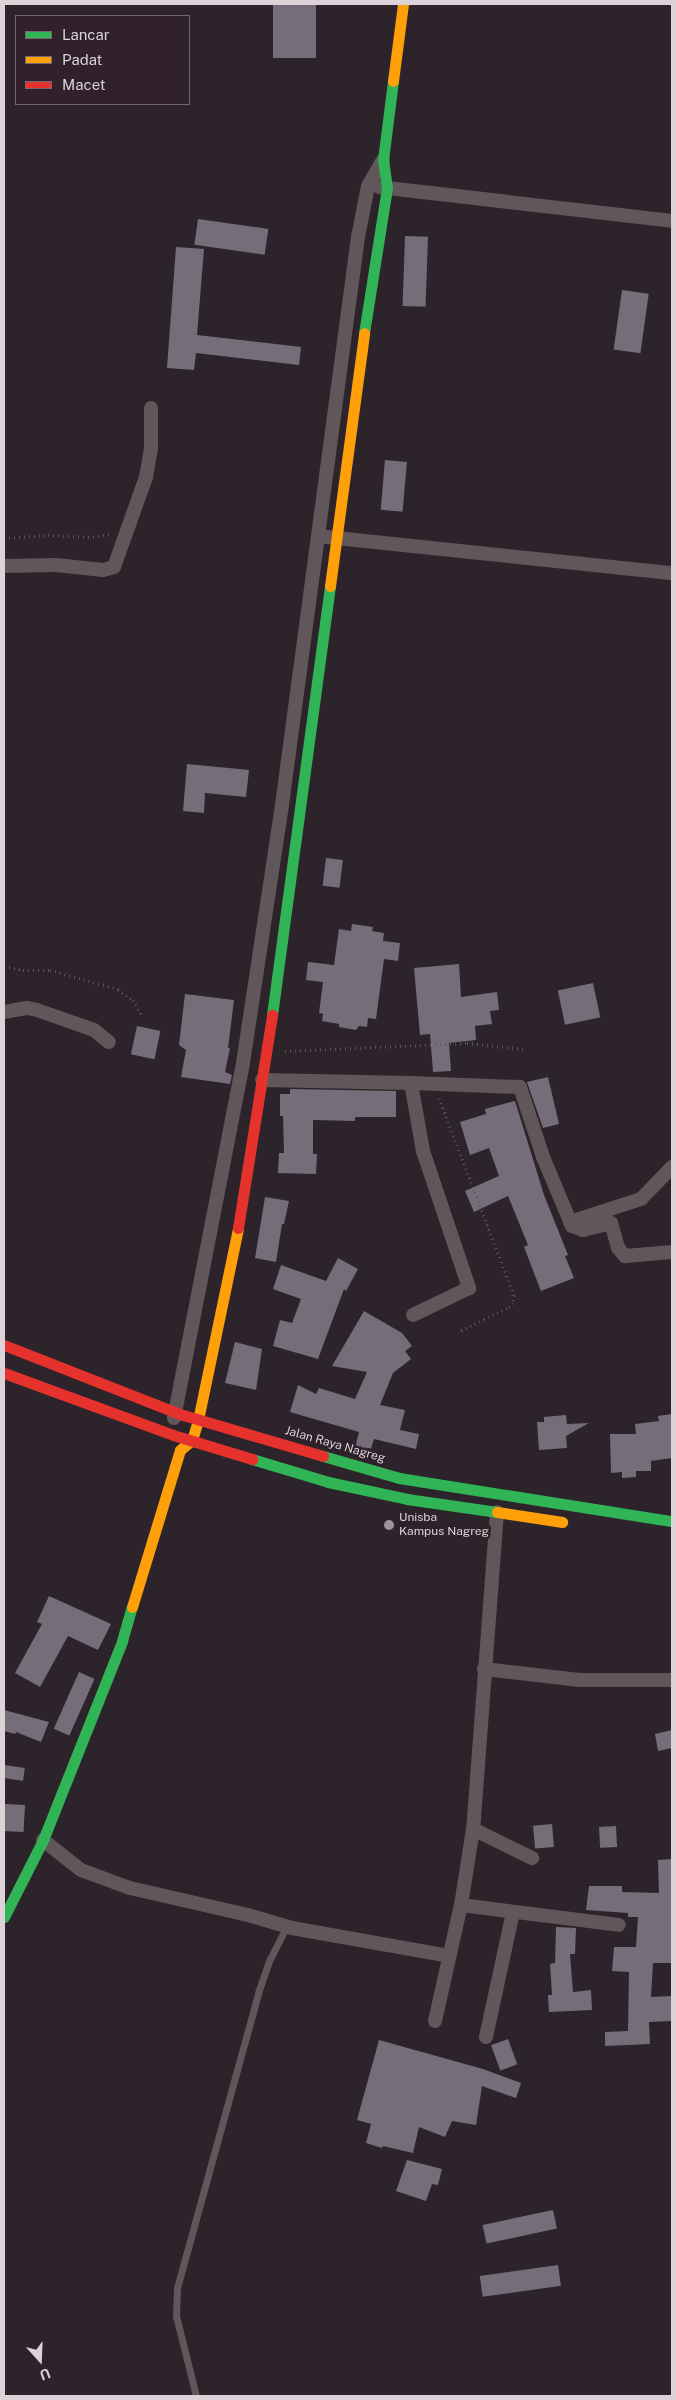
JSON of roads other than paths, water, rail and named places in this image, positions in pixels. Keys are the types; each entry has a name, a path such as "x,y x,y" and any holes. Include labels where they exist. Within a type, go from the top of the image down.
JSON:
{"main road":[{"path":"4,1918 43,1840 122,1641 180,1450 192,1440 198,1420 244,1198 262,1080 367,312 387,188 383,160 403,4"},
{"name":"Jalan Raya Nagreg","path":"4,1345 198,1420 400,1478 672,1521"},
{"path":"4,1373 173,1435 328,1482 407,1499 575,1523"}],"street":[{"path":"180,1450 173,1435 174,1411 235,1107 282,804 358,237 368,186 383,160"},
{"path":"368,186 672,221"},
{"path":"4,566 56,566 103,570 114,567 146,477 151,448 151,408"},
{"path":"318,536 672,573"},
{"path":"4,1012 27,1008 37,1010 86,1027 109,1042"},
{"path":"262,1080 411,1082 520,1087 543,1157 570,1222 575,1228 583,1230 611,1223 618,1248 625,1256 672,1252"},
{"path":"411,1082 421,1145 469,1288 413,1315"},
{"path":"235,1107 257,1113"},
{"path":"570,1222 641,1199 672,1167"},
{"path":"434,2020 461,1905 473,1828 497,1512"},
{"path":"484,1669 579,1680 672,1680"},
{"path":"473,1828 532,1858"},
{"path":"43,1840 81,1870 130,1888 287,1926 449,1956"},
{"path":"461,1905 619,1926"},
{"path":"486,2037 513,1912"}],"lane":[{"path":"196,2396 176,2316 177,2288 258,1993 270,1959 287,1926"}],"place":[{"name":"Unisba Kampus Nagreg","path":"389,1525"}]}
